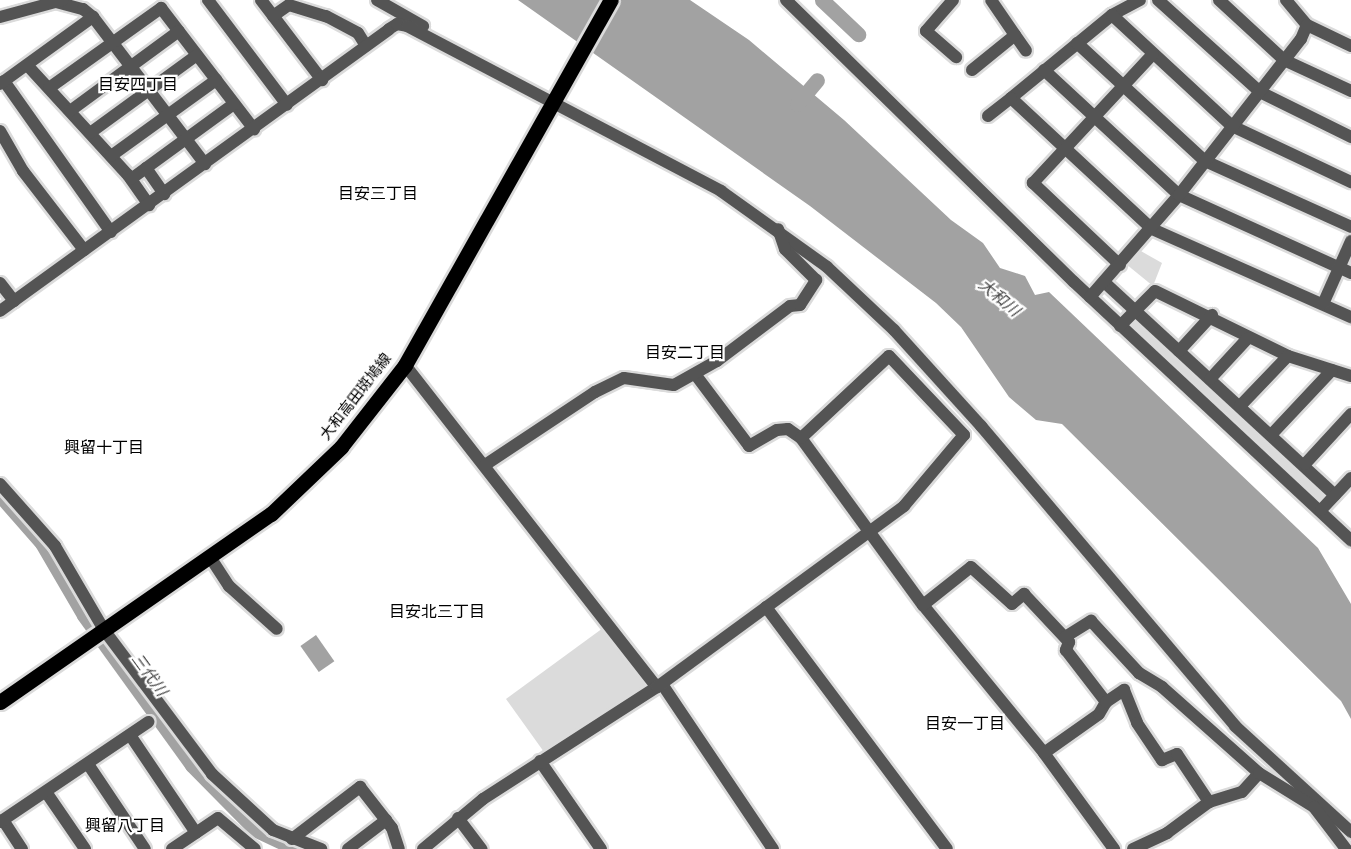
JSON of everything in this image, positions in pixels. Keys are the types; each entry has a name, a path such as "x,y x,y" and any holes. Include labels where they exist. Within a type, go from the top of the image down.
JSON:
{"main road":[{"name":"大和高田斑鳩線","path":"0,702 210,557 310,479 377,405 405,365 555,104 611,0"}],"street":[{"path":"208,0 287,105"},
{"path":"261,0 322,80"},
{"path":"377,0 540,97"},
{"path":"786,0 1120,326 1351,540"},
{"path":"953,0 927,31 956,57"},
{"path":"991,0 1026,51"},
{"path":"988,116 1112,15 1140,0"},
{"path":"1158,0 1260,92 1351,137"},
{"path":"1219,0 1284,60 1351,91"},
{"path":"1286,0 1307,26 1351,46"},
{"path":"0,16 60,1 82,9 93,17 113,41 205,164"},
{"path":"273,16 288,5 326,16 358,33 366,46"},
{"path":"49,88 161,8 254,129"},
{"path":"1112,15 1232,126 1351,182"},
{"path":"93,17 28,66 2,82 111,232"},
{"path":"0,311 397,24 407,26 669,162 778,229 894,330 1063,520 1206,695 1316,805 1351,832"},
{"path":"1090,297 1152,229 1260,92 1307,26"},
{"path":"70,111 179,32"},
{"path":"972,70 1015,34"},
{"path":"1077,43 1205,161 1351,228"},
{"path":"1120,265 1033,183 1153,54"},
{"path":"90,133 197,55"},
{"path":"28,66 111,156 149,205"},
{"path":"1044,70 1179,195 1345,271"},
{"path":"111,156 216,80"},
{"path":"1011,98 1152,229 1351,317"},
{"path":"131,179 234,104"},
{"path":"0,131 24,171 84,250"},
{"path":"146,168 164,194"},
{"path":"485,465 556,414 624,378 667,386 695,374 790,306 800,305 816,280 785,249 778,229"},
{"path":"1323,304 1345,271 1351,241"},
{"path":"1104,282 1305,464 1335,495"},
{"path":"0,284 14,301"},
{"path":"1120,326 1155,291 1212,315 1248,338 1288,356 1351,376"},
{"path":"1179,351 1212,315"},
{"path":"1210,380 1248,338"},
{"path":"1240,406 1288,356"},
{"path":"423,849 458,818 540,761 659,686 904,506 964,435 889,357 801,438"},
{"path":"405,365 485,465 546,551 659,686 773,849"},
{"path":"1271,435 1332,370"},
{"path":"695,374 749,446 777,430 788,429 801,438 923,605 1044,753 1114,849"},
{"path":"1305,464 1351,414"},
{"path":"1321,510 1351,478"},
{"path":"0,484 55,546 104,630 212,774 273,830 321,849"},
{"path":"210,557 229,586 277,629"},
{"path":"923,605 971,567 1012,604 1024,594 1065,637 1066,650 1106,702"},
{"path":"766,607 947,849"},
{"path":"1065,637 1091,621 1139,673 1162,687 1258,773 1316,805 1346,849"},
{"path":"1044,753 1099,714 1106,702 1124,690 1137,723 1162,760 1177,754 1209,802"},
{"path":"22,849 1,821 148,722"},
{"path":"130,735 196,832"},
{"path":"540,761 601,849"},
{"path":"88,764 145,849"},
{"path":"1133,849 1167,832 1209,802 1242,792 1258,773"},
{"path":"292,839 360,787 386,820 399,849"},
{"path":"46,792 85,849"},
{"path":"172,849 218,818 225,821 255,849"},
{"path":"458,818 481,849"},
{"path":"348,849 386,820"}],"shaded area":[{"path":"1139,250 1162,263 1153,286 1126,264"},
{"path":"1135,316 1330,493 1317,501 1128,327"},
{"path":"603,628 647,682 644,689 544,752 506,699"}],"water":[{"name":"大和川","path":"518,0 690,0 749,40 844,120 951,220 983,243 1000,268 1025,276 1035,295 1049,292 1318,548 1351,604 1351,719 1341,701 1062,424 1036,420 1009,397 961,327 936,303 810,206"},
{"path":"316,635 334,661 319,672 300,646"}],"waterway":[{"path":"822,0 858,34"},
{"path":"797,104 817,80"},
{"name":"三代川","path":"0,495 42,543 84,615 192,765 256,830 297,849"}],"district":[{"name":"目安四丁目","path":"138,85"},
{"name":"目安三丁目","path":"378,194"},
{"name":"目安二丁目","path":"685,353"},
{"name":"興留十丁目","path":"104,448"},
{"name":"目安北三丁目","path":"437,612"},
{"name":"目安一丁目","path":"965,724"},
{"name":"興留八丁目","path":"125,826"}]}
